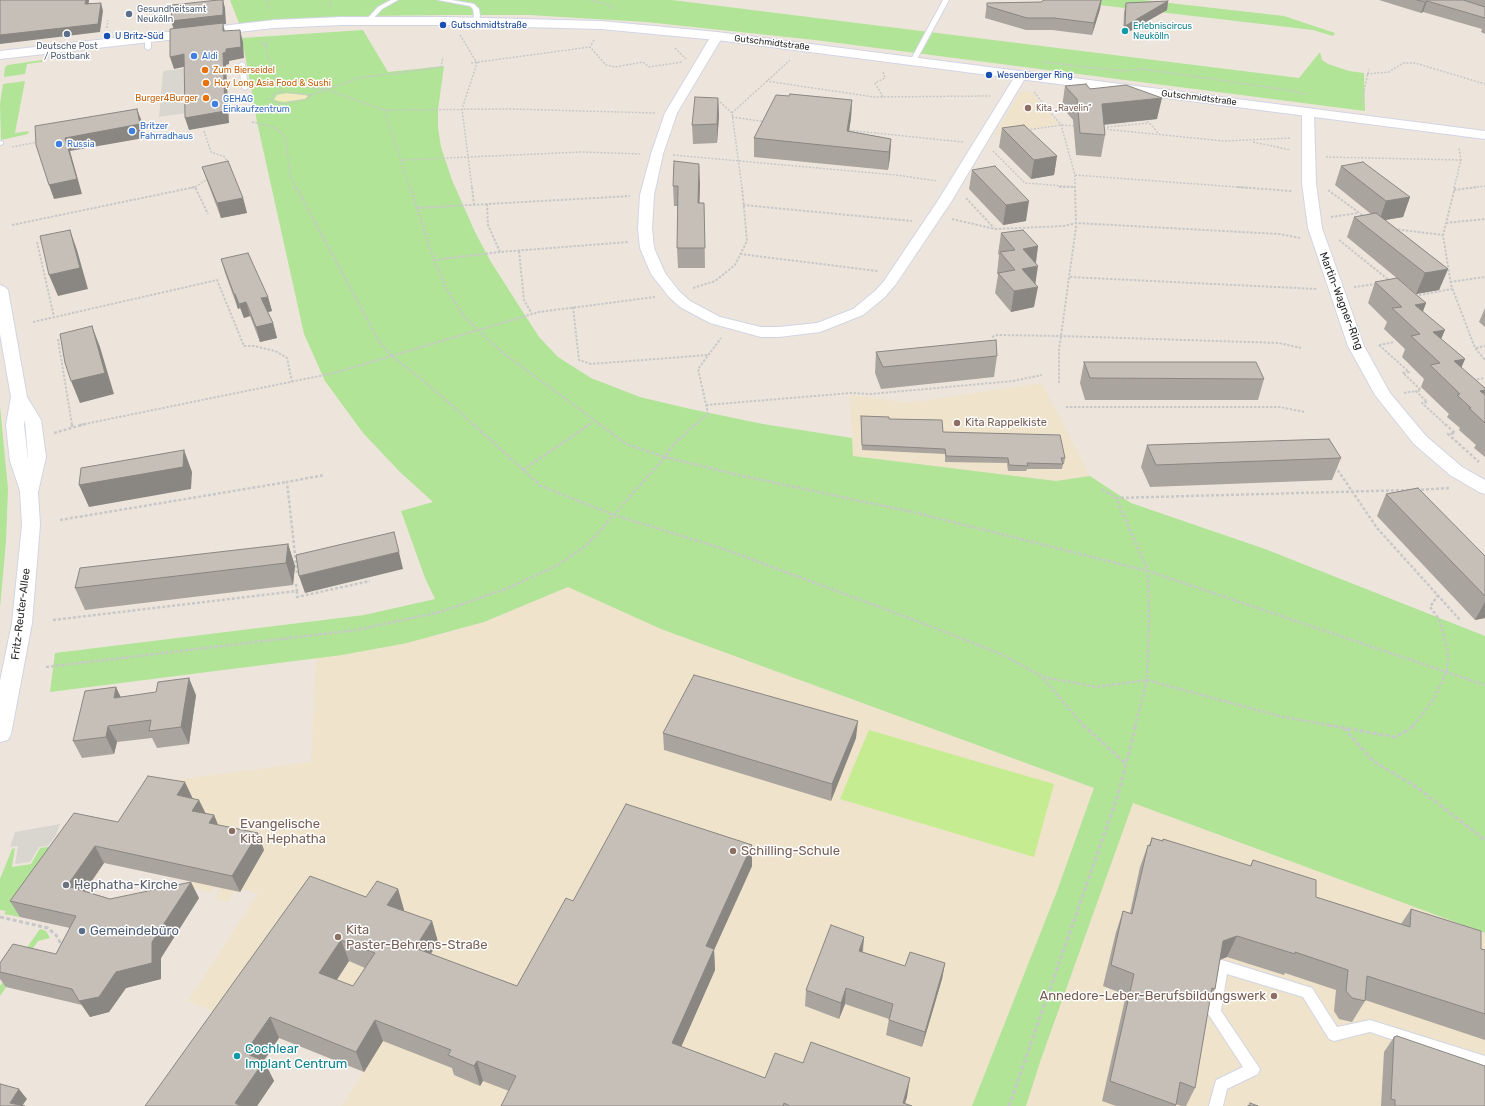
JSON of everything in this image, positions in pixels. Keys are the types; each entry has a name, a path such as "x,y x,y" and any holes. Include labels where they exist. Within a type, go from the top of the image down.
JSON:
{"street":[{"name":"Gutschmidtstraße","path":"0,55 148,43 216,31 247,32 367,22 475,21 601,25 717,36 1485,135"},
{"path":"717,36 671,113 657,154 647,195 646,241 653,265 664,284 674,294 701,314 730,325 761,332 779,332 820,327 858,312 880,294 896,274 933,219 1021,75"},
{"name":"Martin-Wagner-Ring","path":"1308,112 1310,192 1318,240 1356,346 1388,401 1420,440 1450,467 1481,486"},
{"name":"Fritz-Reuter-Allee","path":"0,290 19,397 16,424 19,461 29,492 31,525 22,623 0,734"}],"lane":[{"path":"367,22 380,8 395,0"},
{"path":"441,0 472,5 476,9 477,16 475,21"},
{"path":"913,61 946,0"},
{"path":"242,64 245,88"},
{"path":"1216,1106 1220,1085 1253,1069 1214,1012 1222,966 1307,992 1334,1034 1370,1026 1485,1063"}],"path":[{"path":"267,0 272,14"},
{"path":"591,0 609,5 614,9 612,13"},
{"path":"590,47 601,25"},
{"path":"456,29 465,47 477,63"},
{"path":"269,37 266,47 281,92"},
{"path":"590,47 606,65 615,67 644,62 649,67 687,61 674,46"},
{"path":"471,63 590,47"},
{"path":"311,95 281,92 273,96 271,100 273,102 285,103 307,99 311,95 325,89 359,78 441,67 443,57"},
{"path":"54,433 72,427 292,382 392,356 532,314 573,307 674,294 715,281 735,265 747,241 739,160 732,112 792,58"},
{"path":"474,204 462,109 477,63"},
{"path":"1367,74 1389,72 1403,63 1415,63 1485,84"},
{"path":"1361,105 1369,69"},
{"path":"882,70 885,78 875,83 883,97"},
{"path":"766,81 874,97 1008,96"},
{"path":"245,88 279,83 325,89 384,110 462,109 671,113"},
{"path":"1030,87 1061,125 1075,175 1076,223 1070,277 1059,350 1059,383"},
{"path":"720,102 732,112"},
{"path":"384,110 434,260 447,290 465,318 503,354 593,422 626,444 665,457 734,474 917,513 1148,571 1485,685"},
{"path":"732,117 770,122"},
{"path":"1145,118 1160,136"},
{"path":"252,122 273,127 281,132 286,139 290,176 380,343 392,356 437,392 540,486 614,515 724,549 909,618 1001,654 1043,677 1097,687 1147,680 1279,716 1395,736 1410,729 1433,700 1447,671 1448,654 1445,639 1439,619 1430,606 1438,595"},
{"path":"1103,122 1107,128 1160,136 1224,141 1250,141 1308,136"},
{"path":"1099,129 1149,123"},
{"path":"1024,131 1061,125 1076,126"},
{"path":"839,129 932,137 979,144 989,147 1025,183 1060,187 1076,187"},
{"path":"204,131 211,152 225,157 230,166 226,171"},
{"path":"1250,141 1333,159 1461,160"},
{"path":"7,148 41,142"},
{"path":"1459,142 1461,160 1443,236 1452,289 1475,348 1485,360"},
{"path":"401,160 582,152 657,154 739,160 896,175 953,187 961,193 995,229"},
{"path":"1075,175 1310,192"},
{"path":"1309,176 1371,222"},
{"path":"12,225 195,187 206,180"},
{"path":"1454,190 1485,186"},
{"path":"195,187 208,214"},
{"path":"417,208 647,195"},
{"path":"487,204 488,224 500,252"},
{"path":"743,205 933,219 995,229 1064,226 1076,223 1279,234 1318,240 1338,240 1391,282 1384,283"},
{"path":"1314,220 1358,212"},
{"path":"1446,223 1485,219"},
{"path":"1392,228 1443,236"},
{"path":"434,260 500,252 646,241"},
{"path":"37,242 54,317"},
{"path":"518,251 524,300 532,314"},
{"path":"740,254 896,274"},
{"path":"1070,277 1335,290 1377,284"},
{"path":"1450,282 1485,277"},
{"path":"33,322 217,280 244,346 254,346 275,351 287,358 292,382"},
{"path":"1410,297 1452,289"},
{"path":"573,307 579,360 591,364 709,355"},
{"path":"46,667 356,630 440,612 508,588 558,565 588,544 665,457 672,446 708,413 698,369 730,325"},
{"path":"992,337 997,335 1061,336 1279,343 1301,348"},
{"path":"58,339 72,427"},
{"path":"1379,345 1409,372 1403,373 1423,389 1416,391 1427,402 1422,403 1455,433 1448,434 1480,463"},
{"path":"1475,348 1485,346"},
{"path":"706,405 851,393 879,394 1013,381 1042,375"},
{"path":"1470,381 1485,378"},
{"path":"1066,407 1280,407 1304,412"},
{"path":"523,470 593,422"},
{"path":"1330,460 1376,528 1460,620"},
{"path":"60,520 324,476"},
{"path":"287,482 297,573"},
{"path":"1116,498 1434,489 1481,486"},
{"path":"1009,1106 1118,795 1147,680 1149,622 1148,571 1116,498 1102,489"},
{"path":"296,584 297,597 370,581"},
{"path":"53,620 297,591"},
{"path":"1043,677 1085,727 1126,764"},
{"path":"1344,727 1372,761 1418,788 1485,840"},
{"path":"0,918 48,928 56,935 64,948"}],"shaded area":[{"path":"188,68 187,113 159,117 163,71"},
{"name":"Kita „Ravelin“","path":"1020,92 1032,92 1058,124 995,135"},
{"name":"Kita Rappelkiste","path":"1042,383 1090,476 1056,481 853,456 850,395 904,402 921,401"},
{"name":"Schilling-Schule","path":"568,587 661,629 1094,788 1057,891 972,1106 342,1106 363,1072 188,1001 258,893 241,889 239,893 234,892 228,902 215,899 220,889 214,887 210,892 187,887 190,881 159,782 311,762 316,658 407,643 450,632 484,622"},
{"name":"Annedore-Leber-Berufsbildungswerk","path":"1133,803 1485,933 1485,1106 1026,1106 1041,1059"},
{"path":"60,824 56,835 48,846 39,847 30,862 15,864 18,846 10,847 15,832"}],"green space":[{"path":"230,0 672,0 1299,78 1320,52 1322,60 1328,64 1349,71 1364,73 1365,111 815,40 646,22 529,15 453,15 357,16 239,23"},
{"path":"1056,0 1143,0 1284,16 1335,33 1333,36 1313,30"},
{"path":"363,30 388,72 444,66 438,110 438,128 441,147 452,180 475,232 491,262 539,337 558,357 591,378 640,397 686,408 763,424 852,438 853,456 1056,481 1090,476 1131,503 1265,549 1485,636 1485,933 1133,803 1041,1059 1026,1106 972,1106 1057,891 1094,788 661,629 568,587 484,622 407,643 342,655 50,692 55,653 364,615 435,599 425,578 401,511 433,502 400,472 363,433 325,381 304,334 257,122 242,38"},
{"path":"42,60 42,62 27,64 25,74 4,77 5,67 8,65"},
{"path":"25,81 15,133 29,131 28,134 1,140 0,104 3,84"},
{"path":"0,406 8,489 6,541 0,608"},
{"path":"869,730 1054,784 1034,857 840,799"},
{"path":"47,847 65,852 20,917 4,914 6,911 0,910 0,879 12,849 15,848 12,867 31,864 40,848"},
{"path":"40,929 46,931 50,938 38,941 0,996 0,986"}],"sand":[{"path":"287,93 308,96 305,99 284,102 274,100 277,95"}],"building":[{"path":"0,0 86,0 85,4 101,3 98,24 0,35"},
{"path":"223,0 223,15 171,21 172,5"},
{"path":"1044,0 1101,0 1094,23 1054,18 1027,18 987,6 987,3 1041,2"},
{"path":"1417,0 1463,0 1485,7 1485,18 1427,1"},
{"path":"1168,1 1125,26 1126,3"},
{"path":"223,23 223,31 240,30 241,47 226,49 226,52 223,53 225,111 185,118 184,54 170,57 170,29"},
{"path":"1086,84 1090,89 1126,85 1162,98 1102,104 1105,135 1080,133 1077,99 1065,86"},
{"path":"790,94 852,100 847,131 891,139 889,152 754,138 776,95 789,96"},
{"path":"695,97 718,98 717,124 692,125"},
{"path":"137,109 140,124 65,138 77,179 49,185 36,145 35,126"},
{"path":"1024,125 1057,156 1034,160 1002,128"},
{"path":"228,161 243,198 217,203 202,167"},
{"path":"674,161 699,164 698,203 704,203 705,248 677,248 678,186 673,186"},
{"path":"1363,162 1410,197 1386,201 1341,166"},
{"path":"995,166 1029,201 1006,205 972,170"},
{"path":"1376,213 1448,269 1425,273 1354,217"},
{"path":"70,230 80,268 49,275 40,236"},
{"path":"1023,230 1038,246 1023,249 1038,266 1022,269 1038,287 1014,291 998,273 1015,270 1000,252 1015,250 1001,233"},
{"path":"248,253 268,297 261,298 273,323 256,327 246,302 239,304 221,259"},
{"path":"1397,278 1426,303 1415,305 1445,330 1433,332 1465,359 1454,361 1485,388 1485,390 1480,391 1485,395 1485,423 1457,395 1460,394 1430,365 1440,363 1411,336 1420,334 1392,308 1402,307 1375,282"},
{"path":"92,326 105,373 71,381 65,363 60,334"},
{"path":"996,340 997,356 883,367 876,352"},
{"path":"1084,362 1256,362 1264,379 1090,378"},
{"path":"861,416 889,417 889,419 942,420 943,432 1060,435 1065,458 1061,458 1063,464 1027,463 1028,466 1009,465 1008,458 946,456 945,449 862,445"},
{"path":"1329,439 1341,458 1156,465 1147,445"},
{"path":"184,450 183,467 79,485 81,468"},
{"path":"1418,488 1485,556 1485,596 1386,494"},
{"path":"394,532 399,552 299,576 296,555"},
{"path":"288,544 286,563 75,588 80,568"},
{"path":"694,675 858,721 832,784 663,733"},
{"path":"189,678 181,727 149,731 151,720 108,726 106,737 73,741 85,691 116,687 114,698 156,692 158,682"},
{"path":"148,776 185,782 177,795 199,800 192,811 214,815 209,823 258,833 232,876 95,846 67,886 110,899 191,882 152,942 152,963 116,972 99,997 79,1001 72,989 0,972 0,963 13,944 56,954 76,916 10,901 74,813 118,822"},
{"path":"626,804 752,845 706,946 714,949 672,1043 765,1078 775,1053 803,1063 811,1042 910,1078 903,1103 912,1106 790,1106 784,1103 783,1106 501,1106 516,1076 477,1061 474,1066 448,1055 451,1050 375,1020 356,1052 270,1017 245,1053 264,1061 235,1103 241,1106 145,1106 310,876 366,897 377,881 398,889 387,905 432,921 415,948 517,986 566,898 573,901","holes":["341,940 375,953 353,986 319,973"]},
{"path":"1152,838 1163,841 1163,839 1251,866 1253,860 1316,880 1316,897 1410,927 1411,909 1481,931 1481,949 1485,950 1485,1014 1367,976 1365,1001 1352,998 1346,991 1348,970 1295,952 1295,954 1237,936 1223,941 1215,989 1212,988 1195,1088 1180,1082 1176,1105 1110,1081 1134,974 1111,965 1123,911 1132,914 1148,845 1150,846"},
{"path":"831,925 864,937 859,951 905,966 910,952 945,963 925,1032 889,1020 893,1004 846,988 841,1003 806,990"},
{"path":"1397,1036 1485,1066 1485,1106 1395,1106 1395,1100 1391,1099 1394,1037"},
{"path":"0,1084 19,1089 10,1103 25,1106 0,1106"},
{"path":"1250,1103 1258,1106 1250,1106"}],"place":[{"name":"Gesundheitsamt Neukölln","path":"129,14"},
{"name":"Gutschmidtstraße","path":"443,25"},
{"name":"Erlebniscircus Neukölln","path":"1125,31"},
{"name":"Deutsche Post / Postbank","path":"67,34"},
{"name":"U Britz-Süd","path":"107,36"},
{"name":"Aldi","path":"194,56"},
{"name":"Zum Bierseidel","path":"205,70"},
{"name":"Wesenberger Ring","path":"989,75"},
{"name":"Huy Long Asia Food & Sushi","path":"206,83"},
{"name":"Burger4Burger","path":"206,98"},
{"name":"GEHAG Einkaufzentrum","path":"215,104"},
{"name":"Kita „Ravelin“","path":"1028,108"},
{"name":"Britzer Fahrradhaus","path":"132,131"},
{"name":"Russia","path":"59,144"},
{"name":"Kita Rappelkiste","path":"957,423"},
{"name":"Evangelische Kita Hephatha","path":"232,831"},
{"name":"Schilling-Schule","path":"733,851"},
{"name":"Hephatha-Kirche","path":"66,885"},
{"name":"Gemeindebüro","path":"82,931"},
{"name":"Kita Paster-Behrens-Straße","path":"338,937"},
{"name":"Annedore-Leber-Berufsbildungswerk","path":"1274,996"},
{"name":"Cochlear Implant Centrum","path":"237,1056"}]}
